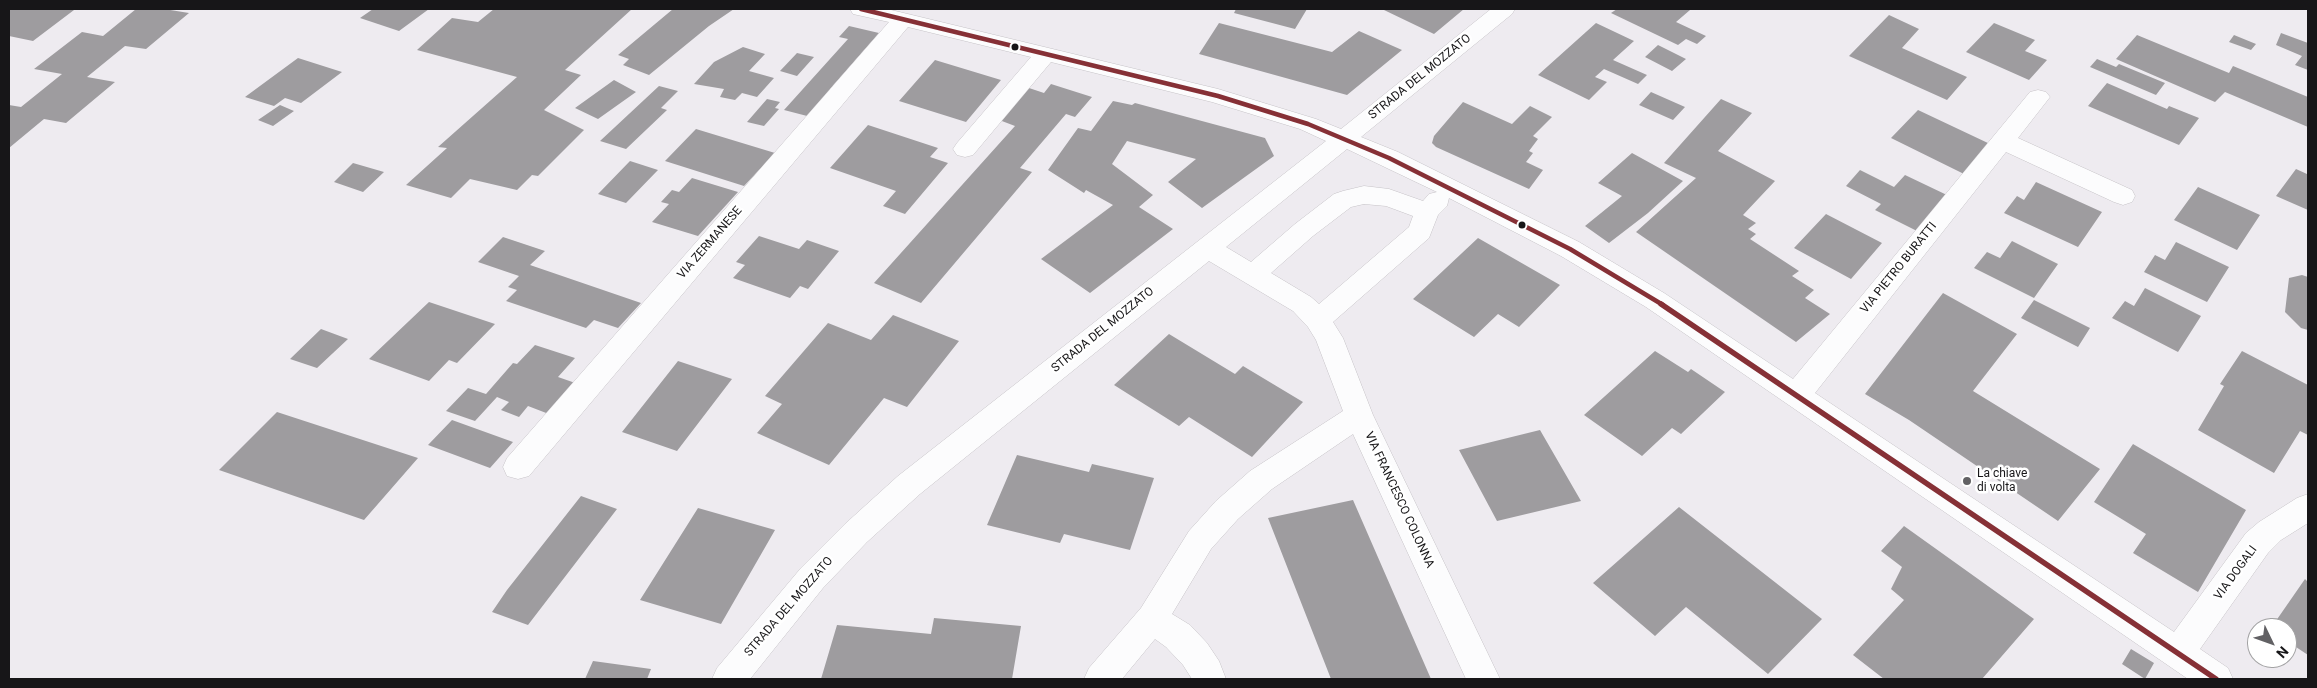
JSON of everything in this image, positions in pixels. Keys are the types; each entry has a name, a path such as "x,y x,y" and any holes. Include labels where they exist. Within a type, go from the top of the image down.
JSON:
{"street":[{"path":"861,9 1218,96 1308,124 1450,188 1570,249 1655,300 2216,679"},
{"name":"STRADA DEL MOZZATO","path":"729,679 812,578 863,527 909,485 1344,139 1504,9"},
{"name":"VIA ZERMANESE","path":"518,467 903,19"},
{"path":"965,149 1046,54"},
{"name":"VIA PIETRO BURATTI","path":"1796,396 2038,97"},
{"path":"2003,141 2123,196"},
{"path":"1318,320 1420,232 1426,212 1450,188"},
{"path":"1254,274 1304,230 1343,200 1364,195 1389,198 1426,212"},
{"name":"VIA FRANCESCO COLONNA","path":"1206,247 1302,304 1318,320 1329,338 1360,415 1483,679"},
{"path":"1101,679 1152,618 1200,540 1227,510 1261,480 1360,415"},
{"name":"VIA DOGALI","path":"2178,654 2257,543 2270,531 2308,507"},
{"path":"1152,618 1184,642 1207,672 1209,679"}],"building":[{"path":"9,9 74,10 33,41 9,36"},
{"path":"136,9 164,9 189,13 146,49 125,46 87,77 115,82 66,123 44,119 9,148 9,105 21,107 62,74 34,69 82,32 103,36"},
{"path":"373,9 429,9 399,31 360,18"},
{"path":"494,9 632,9 565,70 581,75 544,110 584,130 538,176 532,175 517,190 470,179 451,198 406,185 447,148 438,147 517,77 417,50 452,18 478,22"},
{"path":"673,9 734,9 709,26 649,75 623,65 629,59 618,55"},
{"path":"1236,9 1307,9 1295,29 1234,13"},
{"path":"1464,9 1434,34 1384,10"},
{"path":"1617,9 1688,9 1690,10 1676,22 1706,36 1697,44 1686,39 1678,45 1611,13"},
{"path":"1889,15 1919,29 1902,48 1967,77 1947,100 1849,56"},
{"path":"1219,23 1332,52 1359,31 1402,50 1347,95 1199,54"},
{"path":"1596,23 1634,41 1613,60 1647,75 1638,84 1604,69 1595,77 1607,82 1589,100 1538,75"},
{"path":"1994,23 2035,40 2025,51 2047,60 2029,80 1966,52"},
{"path":"849,26 879,33 830,89 835,90 811,117 784,110 848,39 839,37"},
{"path":"2281,33 2308,43 2308,70 2295,65 2302,56 2276,45"},
{"path":"2137,35 2229,73 2233,66 2308,97 2308,127 2225,92 2215,102 2116,59"},
{"path":"2234,35 2256,44 2251,50 2229,42"},
{"path":"1658,45 1686,59 1672,71 1645,57"},
{"path":"743,47 765,54 749,71 774,78 757,97 742,93 735,100 720,97 724,89 694,84 714,62"},
{"path":"797,53 814,57 797,76 780,71"},
{"path":"298,58 342,72 301,103 285,98 274,106 245,97"},
{"path":"2097,59 2116,67 2119,64 2165,83 2156,95 2090,67"},
{"path":"935,60 1001,80 966,122 899,101"},
{"path":"614,80 636,92 598,119 575,108"},
{"path":"2107,83 2167,109 2169,106 2199,118 2179,145 2088,106"},
{"path":"1051,84 1092,97 1075,117 1066,114 1020,168 1032,172 921,303 874,283 1015,126 994,118 1023,86 1044,93"},
{"path":"659,86 678,91 661,108 667,110 626,149 600,141"},
{"path":"1651,92 1685,107 1673,120 1639,105"},
{"path":"767,99 780,102 775,108 779,109 764,126 747,122"},
{"path":"1721,99 1752,113 1718,151 1775,181 1743,215 1756,223 1748,229 1756,234 1750,239 1799,271 1792,276 1814,290 1805,298 1830,314 1796,342 1636,232 1696,178 1664,163"},
{"path":"1113,101 1132,105 1135,103 1265,138 1274,156 1202,208 1168,182 1196,159 1127,141 1112,164 1153,195 1139,207 1173,229 1090,293 1041,259 1113,205 1086,190 1084,193 1048,170 1078,128 1091,131"},
{"path":"1463,102 1512,124 1530,106 1552,117 1533,136 1538,139 1529,151 1533,153 1526,162 1543,170 1529,189 1436,147 1432,143 1434,136"},
{"path":"280,105 294,111 273,126 258,120"},
{"path":"1918,110 1990,144 1964,174 1891,138"},
{"path":"868,125 938,148 930,157 948,163 905,214 883,206 896,191 830,168"},
{"path":"696,129 775,153 744,186 665,161"},
{"path":"1632,153 1683,181 1648,213 1609,243 1585,226 1622,196 1598,183"},
{"path":"630,161 658,170 626,203 598,194"},
{"path":"353,163 384,172 363,192 334,182"},
{"path":"2296,169 2308,173 2308,210 2276,196"},
{"path":"1860,170 1894,187 1905,175 1949,196 1919,232 1875,210 1881,204 1846,186"},
{"path":"692,178 738,192 698,236 652,222 669,204 661,202 672,190 679,192"},
{"path":"2036,182 2102,212 2078,247 2004,213 2017,196 2024,200"},
{"path":"2198,187 2260,215 2237,250 2174,220"},
{"path":"1826,214 1882,243 1851,279 1794,248"},
{"path":"759,236 799,249 807,240 839,251 808,289 800,286 790,298 733,278 745,265 736,262"},
{"path":"503,237 545,251 530,265 641,303 618,328 594,320 586,328 506,301 517,290 508,287 519,276 478,262"},
{"path":"1478,238 1560,285 1519,327 1498,314 1474,337 1413,299"},
{"path":"2012,241 2058,264 2034,298 1974,268 1987,252 2000,258"},
{"path":"2176,242 2229,267 2207,302 2144,272 2155,255 2165,260"},
{"path":"2302,275 2308,277 2308,330 2301,328 2285,312 2289,278"},
{"path":"2145,288 2201,316 2178,352 2112,318 2125,301 2134,306"},
{"path":"1943,293 2017,334 1973,391 2100,469 2058,521 1909,420 1865,394"},
{"path":"2034,300 2090,328 2078,347 2021,318"},
{"path":"429,302 495,324 457,363 449,360 429,381 369,359"},
{"path":"893,315 959,341 907,407 884,398 829,465 757,433 782,404 765,396 828,323 871,340"},
{"path":"321,329 348,339 317,368 290,359"},
{"path":"1169,334 1235,374 1243,366 1303,402 1252,457 1189,417 1179,426 1114,385"},
{"path":"535,345 575,358 558,377 581,385 554,416 528,406 519,417 501,410 509,402 497,397 475,421 446,411 468,388 486,394 513,363 517,364"},
{"path":"1655,351 1688,372 1691,369 1725,392 1681,434 1672,428 1642,456 1584,415"},
{"path":"2242,351 2308,385 2308,435 2300,431 2274,473 2198,430 2224,386 2220,384"},
{"path":"678,361 732,379 677,451 622,432"},
{"path":"277,412 418,458 364,520 219,470"},
{"path":"452,420 513,442 490,468 428,445"},
{"path":"1540,430 1581,501 1497,521 1459,450"},
{"path":"2133,444 2246,510 2198,592 2133,553 2146,534 2094,502"},
{"path":"1017,455 1089,472 1092,464 1154,478 1130,550 1064,534 1060,543 987,525"},
{"path":"581,496 617,509 528,625 492,612 507,590"},
{"path":"1353,500 1431,679 1331,679 1268,518"},
{"path":"1679,507 1822,619 1768,674 1686,607 1655,636 1593,583"},
{"path":"698,508 775,530 721,624 640,600"},
{"path":"1904,526 2034,619 1982,679 1884,679 1853,655 1904,600 1891,589 1902,567 1881,551"},
{"path":"2305,579 2308,582 2308,655 2297,648 2297,618 2278,618"},
{"path":"934,618 1021,626 1012,679 821,679 837,625 931,634"},
{"path":"2131,649 2154,663 2145,679 2122,664"},
{"path":"593,661 651,669 647,679 585,679"}],"transit line":[{"path":"861,9 1218,96 1308,124 1389,158 1450,188 1570,249 1655,300 2216,679"}],"place":[{"name":"La chiave di volta","path":"1967,481"}]}
